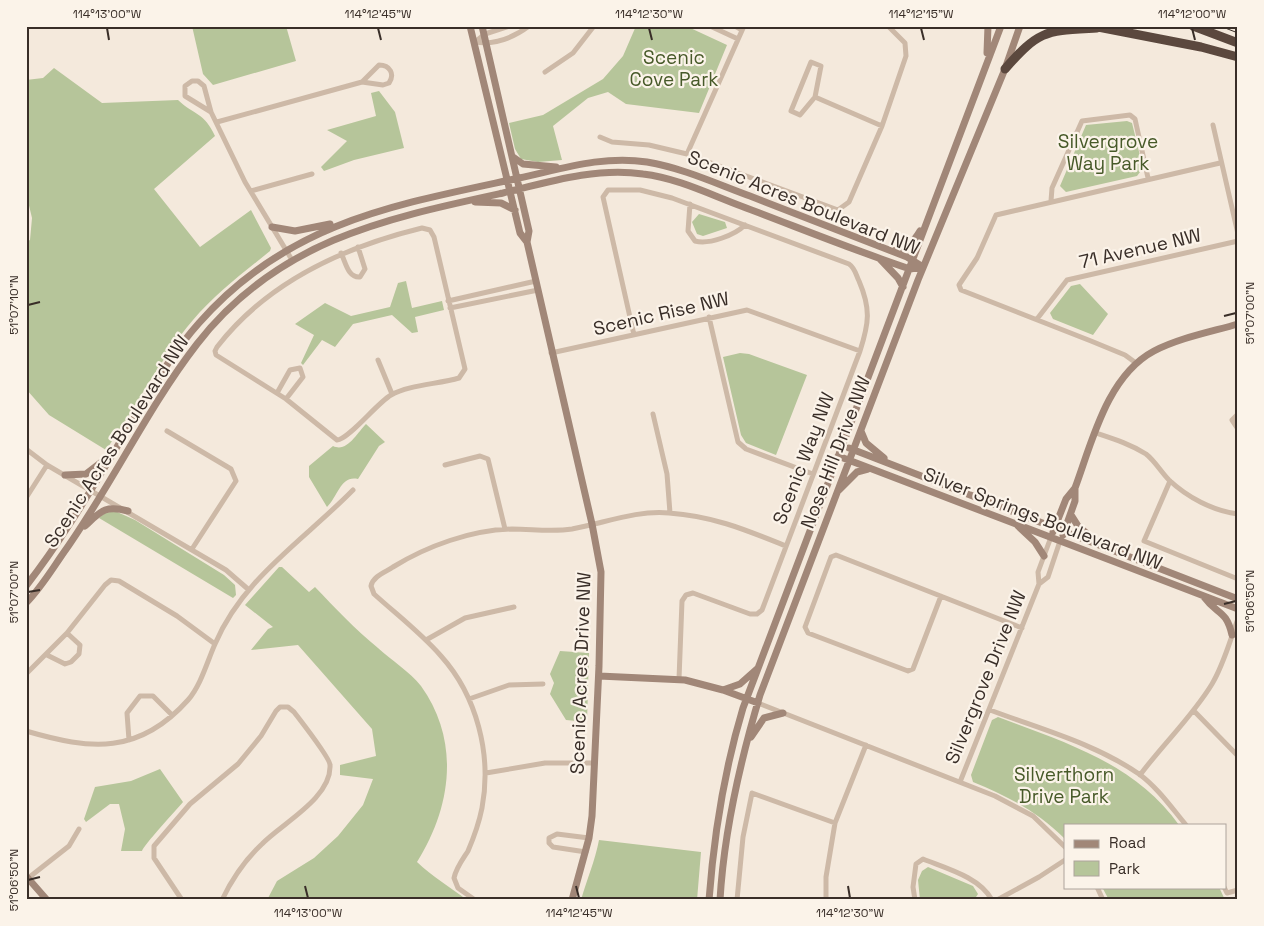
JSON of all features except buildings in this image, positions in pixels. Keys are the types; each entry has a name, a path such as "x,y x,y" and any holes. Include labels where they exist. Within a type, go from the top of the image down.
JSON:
{"highway":[{"path":"1193,26 1238,43"},
{"path":"1005,68 1037,37 1053,30 1095,27 1201,47 1238,57"}],"street":[{"name":"Scenic Acres Drive NW","path":"470,26 520,233 527,242"},
{"name":"Scenic Acres Drive NW","path":"482,26 518,178 529,231 527,242 551,353 592,524 601,585 595,763 589,838 572,900"},
{"path":"474,42 485,34 510,26"},
{"path":"474,42 487,44 510,38 529,26"},
{"path":"545,72 573,52 594,26"},
{"path":"710,26 738,39"},
{"path":"687,154 743,28 734,26"},
{"path":"600,138 612,142 649,144 687,154 838,210 849,202 882,126 907,51 905,43 888,26"},
{"path":"986,64 988,26"},
{"name":"Nose Hill Drive NW","path":"709,900 719,808 729,756 747,699 1001,26"},
{"name":"Nose Hill Drive NW","path":"720,900 728,824 744,751 758,703 923,267 1005,68 1020,26"},
{"path":"811,62 821,66 815,97 800,115 791,111 811,62"},
{"path":"218,122 362,82 386,84 391,80 391,71 386,66 379,65 362,82"},
{"path":"211,112 187,98 184,91 188,83 195,80 203,84 211,112 218,122 251,191 292,260"},
{"path":"815,97 882,126"},
{"path":"1051,201 1052,188 1082,121 1130,115 1135,119 1148,178"},
{"path":"1213,126 1220,163 1238,234"},
{"path":"513,157 529,165 574,166"},
{"name":"Scenic Acres Boulevard NW","path":"26,586 45,562 92,489 161,374 197,324 236,286 286,250 338,224 378,210 508,180 574,166 622,160 664,166 892,251 914,260 923,267"},
{"path":"1136,363 1125,355 961,290 959,285 977,258 996,215 1148,178 1220,163"},
{"path":"251,191 312,174"},
{"name":"Scenic Acres Boulevard NW","path":"26,603 79,532 168,385 199,341 242,297 292,260 324,243 364,227 470,200 594,174 645,174 681,183 879,259 910,269 923,267"},
{"name":"Scenic Way NW","path":"634,335 603,194 612,189 640,190 661,194 852,266 869,309 860,352 762,610 757,614 750,614 693,593 683,598 679,679"},
{"path":"470,200 501,203 515,210"},
{"path":"690,204 688,231 695,241 704,242 729,234 745,225"},
{"path":"892,251 910,245 928,217"},
{"path":"272,227 296,230 338,224"},
{"path":"422,228 430,230 434,238 464,369 463,375 457,379 392,394 366,415 346,438 337,440 286,399 223,361 216,355 215,349 246,316 278,289 311,268 358,247 422,228"},
{"name":"71 Avenue NW","path":"1037,319 1067,280 1238,241"},
{"path":"341,253 350,274 354,277 360,277 365,269 358,247"},
{"path":"879,259 898,278 903,287"},
{"path":"448,301 536,281"},
{"path":"450,308 538,290"},
{"name":"Scenic Rise NW","path":"551,353 741,310 754,311 860,352"},
{"path":"709,317 738,442 746,449 813,474"},
{"name":"Silvergrove Drive NW","path":"960,782 1039,584 1038,572 1054,528 1066,499 1074,488 1112,393 1136,363 1153,352 1176,342 1238,324"},
{"path":"378,360 392,394"},
{"path":"276,393 290,370 300,368 303,377 286,399"},
{"path":"652,414 667,474 670,513"},
{"path":"1238,414 1232,420 1238,429"},
{"path":"167,430 231,469 236,477 236,481 192,549"},
{"path":"860,431 866,443 890,463"},
{"path":"1096,433 1129,444 1148,456 1170,481 1201,502 1218,510 1238,514"},
{"name":"Silver Springs Boulevard NW","path":"843,445 1238,599"},
{"path":"26,449 65,475 92,489 226,570 249,590"},
{"path":"65,475 80,476 90,472 112,454"},
{"path":"445,465 480,456 488,459 505,529"},
{"name":"Silver Springs Boulevard NW","path":"838,456 1238,609"},
{"path":"26,498 47,464"},
{"path":"837,492 857,472 868,469"},
{"path":"1170,481 1144,541 1238,579"},
{"path":"943,497 948,485"},
{"name":"Silvergrove Drive NW","path":"1039,584 1048,577 1071,515 1075,501 1074,488"},
{"path":"26,731 78,744 106,745 129,740 154,729 188,699 228,617 249,590 296,540 353,490"},
{"path":"79,532 104,509 115,507 128,511"},
{"path":"474,900 458,888 454,878 479,820 486,773 480,735 469,700 450,667 426,640 374,594 372,582 405,560 435,546 467,536 505,529 546,531 572,529 639,513 670,513 720,520 786,546"},
{"path":"1071,515 1078,526 1102,547"},
{"path":"1018,526 1036,542 1044,556"},
{"path":"941,596 913,669 908,671 808,633 805,627 831,557 836,555 941,596 1022,628"},
{"path":"26,674 67,633 105,585 114,580 177,616 215,644"},
{"path":"1204,597 1209,604 1225,616 1232,635"},
{"path":"426,640 465,618 514,608"},
{"path":"1140,775 1164,742 1194,711 1213,682 1238,618"},
{"path":"47,655 65,664 71,662 79,654 80,645 67,633"},
{"path":"723,690 736,686 749,678 762,662"},
{"path":"599,676 679,679 723,690 995,796 1033,816 1064,846"},
{"path":"469,700 509,685 543,684"},
{"path":"129,740 127,713 140,696 153,696 172,715"},
{"path":"182,900 154,858 154,846 190,804 238,764 261,736 276,711 280,707 288,707 294,712 330,762 329,774 311,804 264,842 248,858 234,877 222,900"},
{"path":"990,710 1088,746 1140,775 1185,824"},
{"path":"1194,711 1238,756"},
{"path":"744,751 764,718 783,713"},
{"path":"826,900 826,877 835,823 866,745"},
{"path":"486,773 545,764 595,763"},
{"path":"737,900 743,837 752,793 835,823"},
{"path":"47,900 27,878 69,846 79,829"},
{"path":"586,852 553,847 549,843 549,838 557,834 589,838"},
{"path":"915,900 913,887 916,864 923,859 965,876 988,892 992,900"},
{"path":"997,900 1064,861"},
{"path":"1098,888 1104,900"},
{"path":"1226,890 1238,890"}],"green space":[{"path":"192,26 286,26 296,61 213,85 203,74"},
{"name":"Scenic Cove Park","path":"636,26 686,26 727,45 699,113 626,104 608,92 588,98 553,126 562,160 538,162 521,159 515,149 509,123 543,115 603,79 623,56"},
{"path":"54,68 102,103 178,100 203,118 215,136 154,189 200,247 251,210 271,248 270,251 220,293 193,320 169,351 106,450 49,415 26,389 26,242 30,240 32,218 26,193 26,80 43,78"},
{"path":"379,91 395,112 404,148 354,160 324,171 321,167 347,141 327,130 376,116 371,93"},
{"name":"Silvergrove Way Park","path":"1127,121 1132,123 1143,168 1137,176 1066,192 1060,186 1086,125"},
{"path":"699,214 725,222 727,228 703,236 697,234 692,222"},
{"path":"406,281 412,308 442,301 444,310 415,317 418,332 412,333 392,315 353,324 335,347 322,340 303,365 301,363 314,335 295,324 325,303 351,316 390,307 398,283"},
{"path":"1080,284 1108,314 1093,335 1053,319 1050,313 1071,286"},
{"path":"740,353 749,354 807,375 776,455 746,443 741,435 723,357"},
{"path":"366,424 385,442 379,446 358,479 348,480 344,483 327,507 309,477 309,466 333,446 343,447"},
{"path":"115,511 135,520 224,575 235,585 236,595 233,598 99,518 105,513"},
{"path":"279,567 282,567 309,592 315,587 361,633 417,681 434,707 442,730 446,752 447,775 438,820 417,862 467,900 267,900 277,881 314,858 338,836 363,805 373,779 340,775 340,765 376,756 372,729 298,645 251,650 268,629 273,627 245,605"},
{"path":"560,651 589,653 587,722 566,720 550,694 554,683 550,674"},
{"name":"Silverthorn Drive Park","path":"998,717 1073,746 1097,758 1142,786 1162,804 1178,824 1064,824 1064,838 1044,820 1022,806 999,793 973,782 971,775 992,720"},
{"path":"160,769 183,802 142,851 121,851 125,829 119,804 110,804 86,822 84,819 95,787 131,781"},
{"path":"599,840 701,852 697,900 581,900"},
{"path":"928,867 973,886 978,894 974,900 920,900 918,880 922,871"},
{"path":"1103,888 1219,888 1225,900 1109,900"}],"tram line":[{"path":"1220,26 1238,33"}]}
